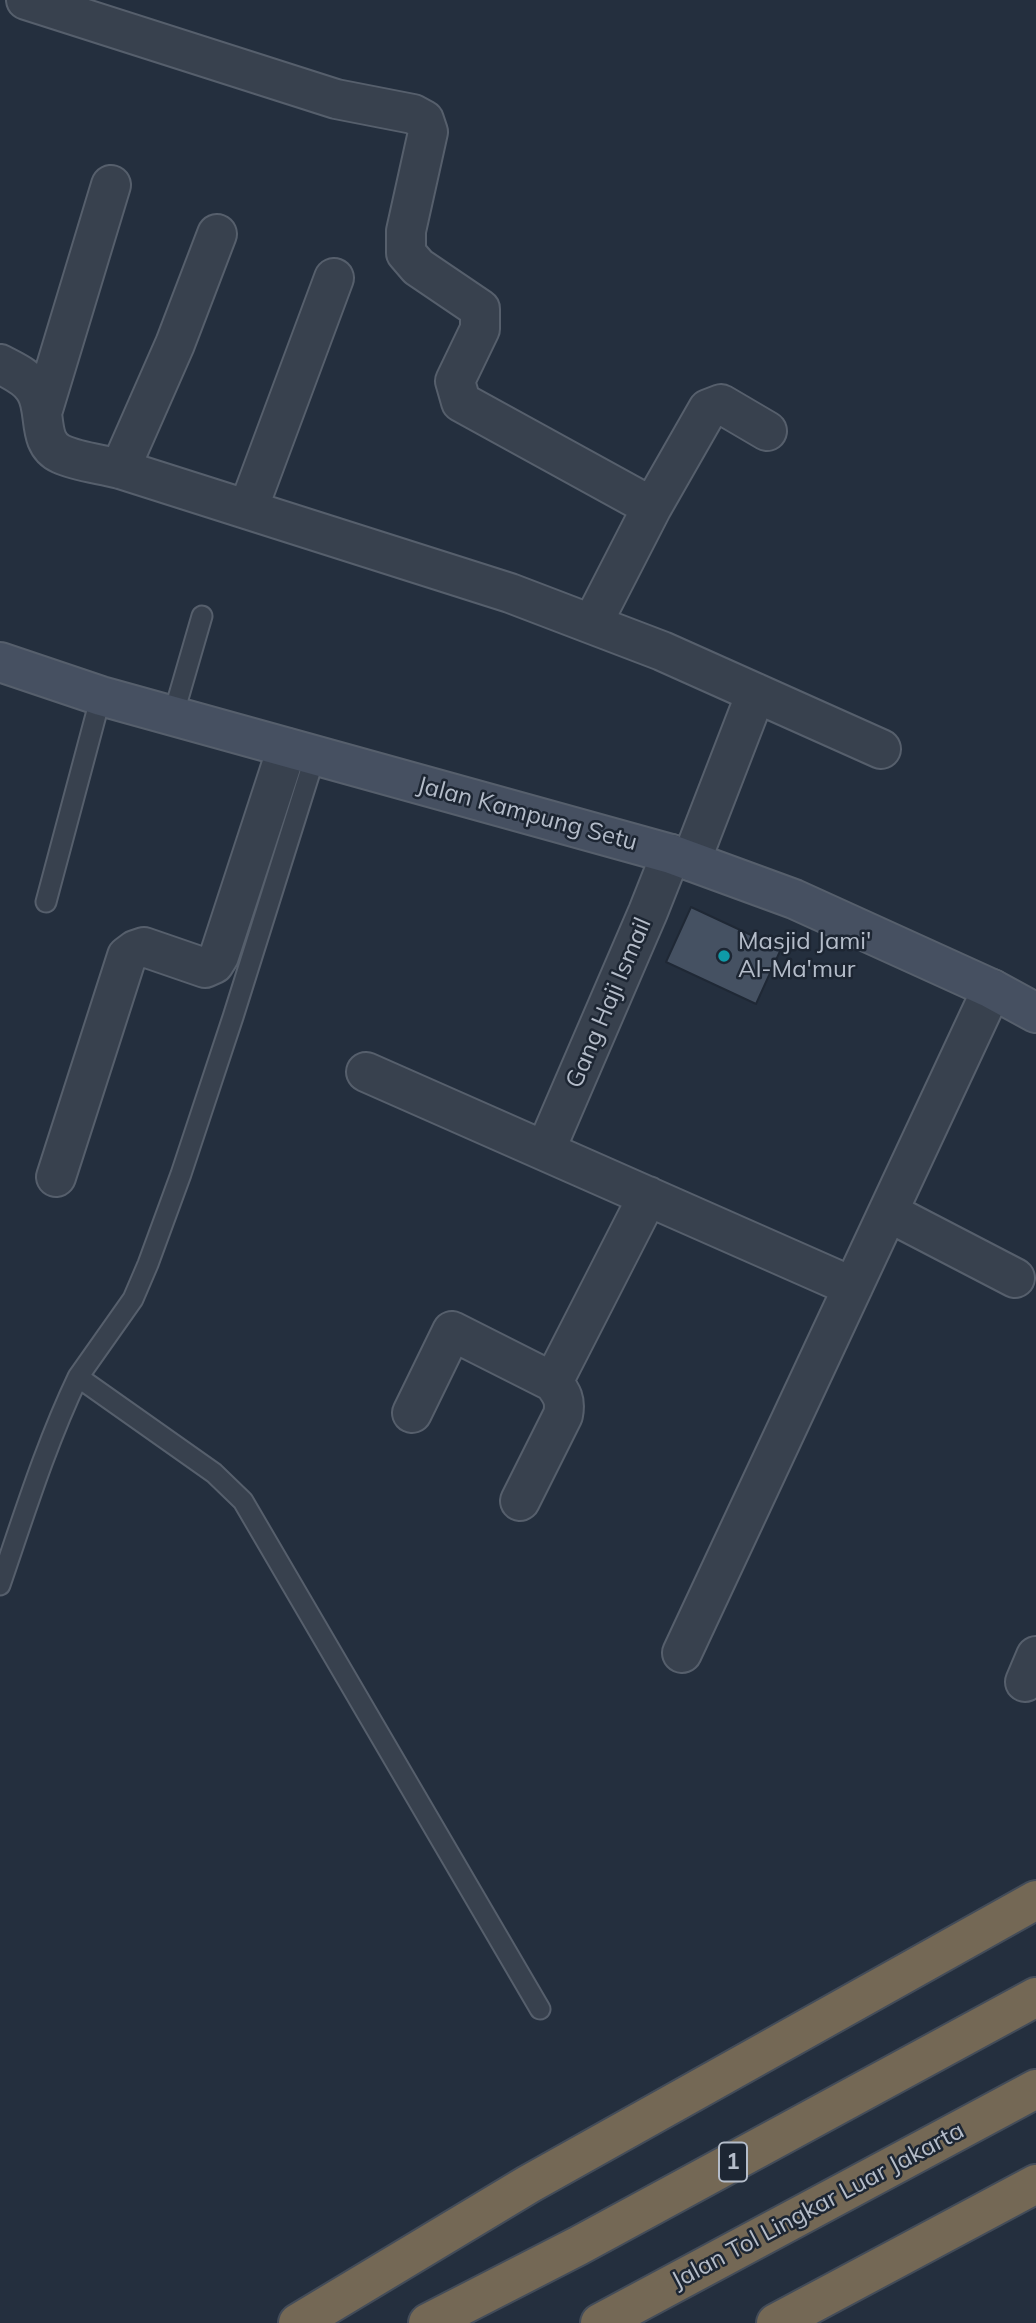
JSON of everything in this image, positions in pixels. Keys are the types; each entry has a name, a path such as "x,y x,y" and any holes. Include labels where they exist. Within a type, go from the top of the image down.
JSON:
{"highway":[{"path":"298,2323 529,2184 1036,1900"},
{"name":"1","path":"428,2323 578,2246 1036,1997"},
{"name":"Jalan Tol Lingkar Luar Jakarta","path":"600,2323 1036,2089"},
{"path":"776,2323 1036,2184"}],"street":[{"path":"26,0 336,99 404,112 424,120 428,132 406,231 406,253 418,267 480,309 480,330 456,381 461,402 652,507"},
{"path":"42,413 111,185"},
{"path":"120,468 175,344 217,234"},
{"path":"248,509 334,278"},
{"path":"0,364 25,378 38,393 47,441 61,455 120,468 510,593 662,651 881,749"},
{"path":"592,624 699,422 714,405 721,404 767,430"},
{"name":"Jalan Kampung Setu","path":"0,662 101,696 681,858 794,899 992,989 1036,1013"},
{"name":"Gang Haji Ismail","path":"545,1151 648,912 681,858 756,693"},
{"path":"56,1177 127,956 144,947 205,968 214,964 301,752"},
{"path":"682,1653 992,989"},
{"path":"366,1072 853,1287"},
{"path":"553,1382 648,1196"},
{"path":"888,1212 1015,1278"},
{"path":"412,1413 452,1331 553,1382 564,1396 563,1415 520,1501"}],"lane":[{"path":"173,716 202,616"},
{"path":"46,902 101,696"},
{"path":"0,1586 61,1412 78,1377 133,1298 181,1174 241,992 301,752"},
{"path":"78,1377 214,1473 243,1501 540,2009"}],"building":[{"name":"Masjid Jami' Al-Ma'mur","path":"691,907 781,949 756,1004 666,962"}],"place":[{"name":"Masjid Jami' Al-Ma'mur","path":"724,956"}]}
